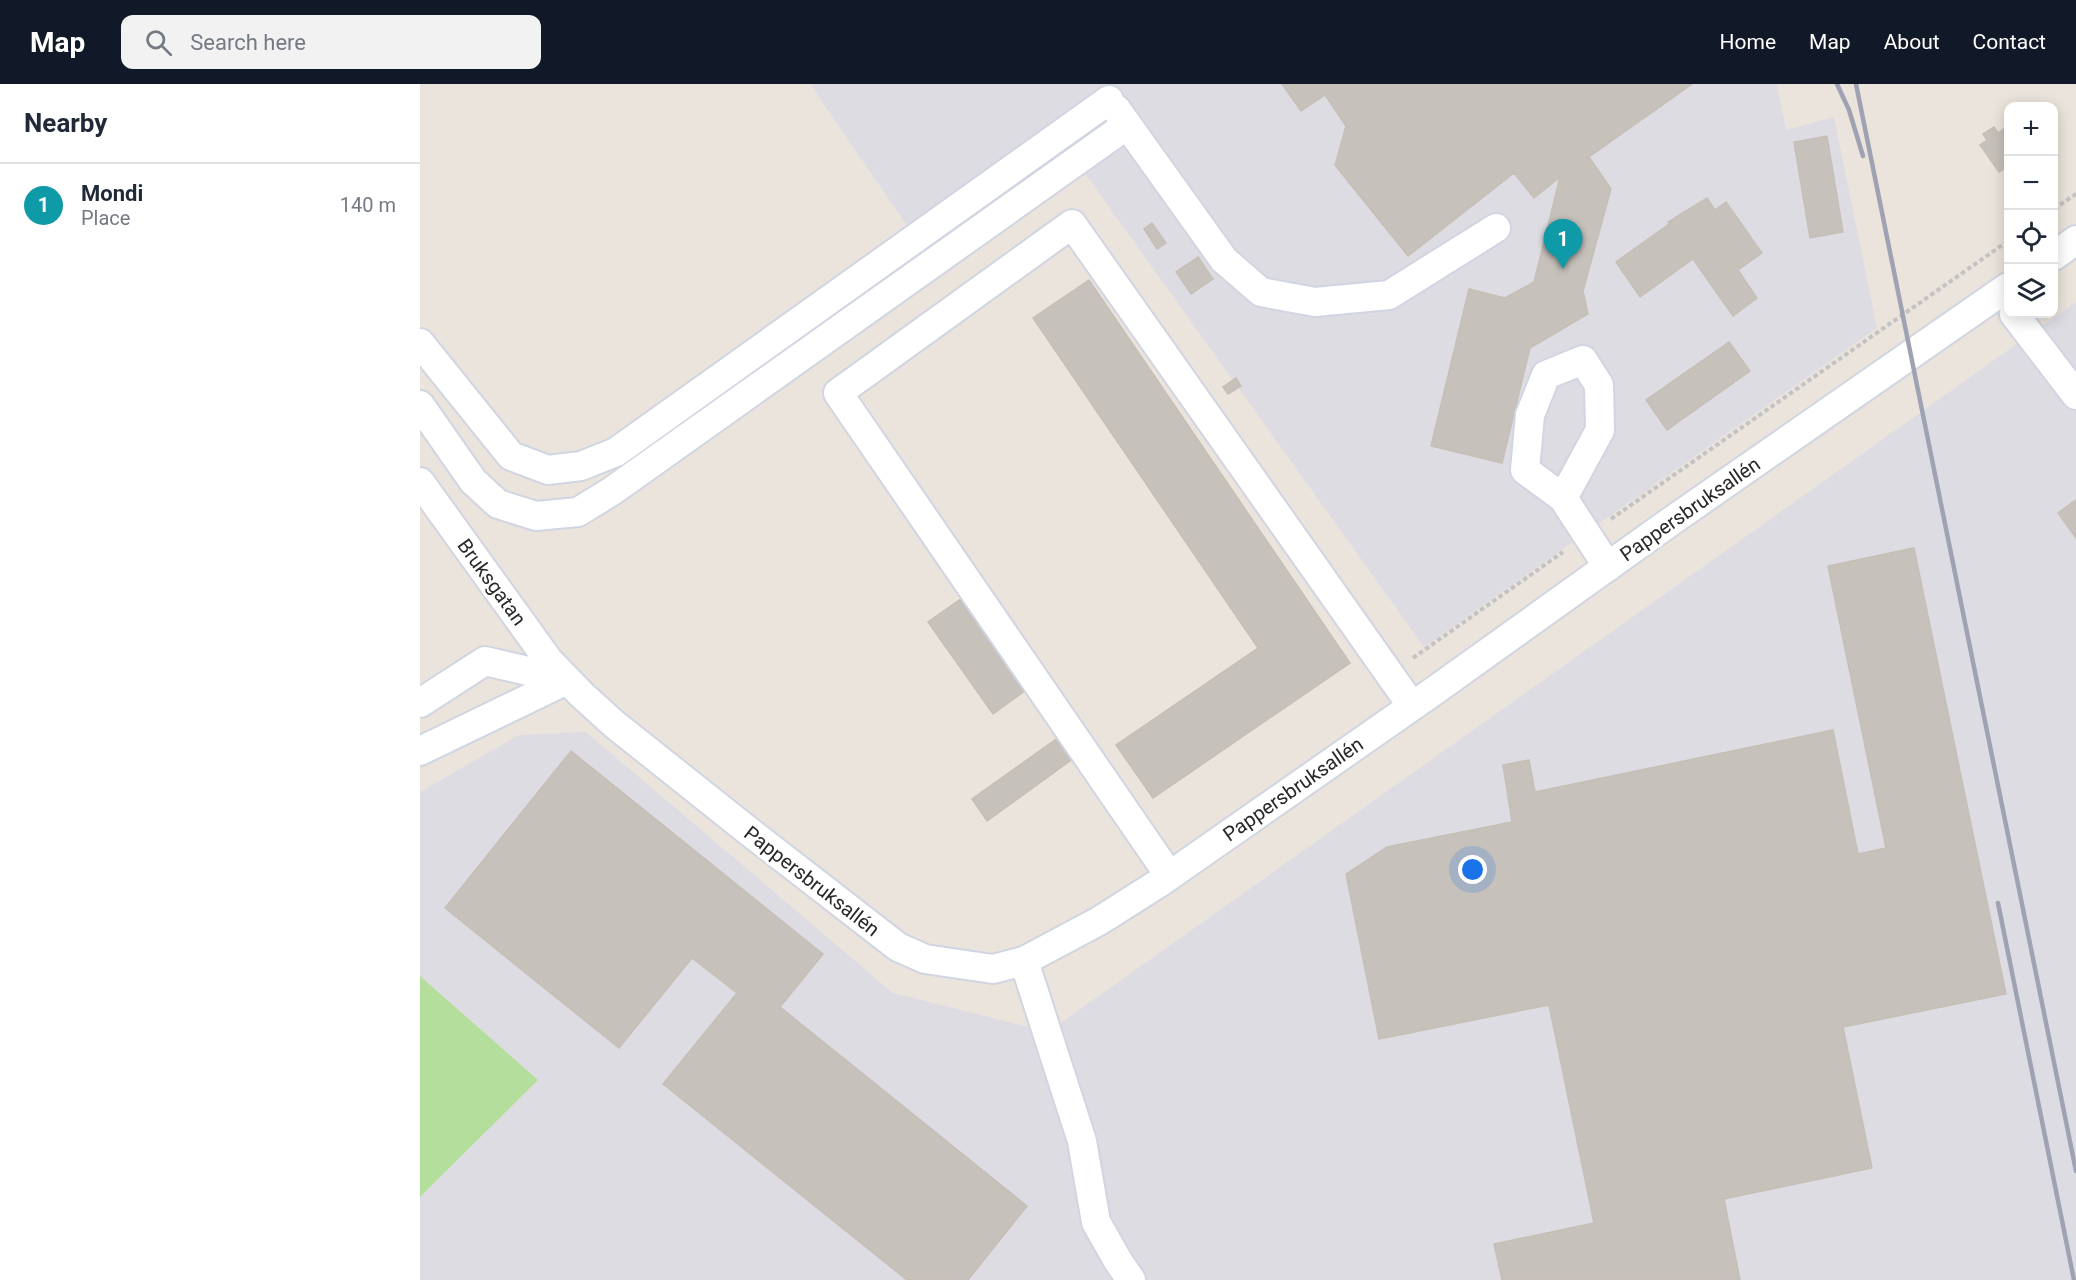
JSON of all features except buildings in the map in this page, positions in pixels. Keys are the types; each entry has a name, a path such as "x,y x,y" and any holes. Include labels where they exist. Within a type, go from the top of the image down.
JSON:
{"street":[{"path":"420,344 511,456 548,470 581,466 616,452 1103,92 1224,260 1261,292 1314,302 1389,295 1496,228"},
{"path":"420,405 473,481 498,504 536,516 578,512 612,491 1127,125"},
{"path":"1170,875 838,393 1072,224 1412,706"},
{"path":"2058,253 2076,240"},
{"name":"Pappersbruksallén","path":"567,680 614,724 898,947 925,959 993,969 1024,961 1099,921 1170,875 1608,567 2004,302"},
{"path":"2020,318 2076,395"},
{"name":"Bruksgatan","path":"420,482 549,661 567,680"},
{"path":"1563,498 1608,567"},
{"path":"420,703 485,662 567,680"},
{"path":"420,751 567,680"},
{"path":"1024,961 1082,1141 1096,1222 1131,1280"}],"path":[{"path":"2058,206 2076,194"},
{"path":"1412,657 2004,244"}],"shaded area":[{"path":"810,84 1777,84 1786,130 1834,117 1877,328 1424,647 1066,147 923,249"},
{"path":"2076,302 2076,1280 420,1280 420,1197 538,1080 420,976 420,792 519,735 586,732 893,993 1048,1032 2053,318 2058,318 2058,315"}],"green space":[{"path":"420,976 538,1080 420,1197"}],"railway":[{"path":"1837,84 1849,110 1863,156"},
{"path":"1856,84 2076,1171"},
{"path":"1998,903 2074,1280"}],"place":[{"name":"Mondi","path":"1563,269"}]}
